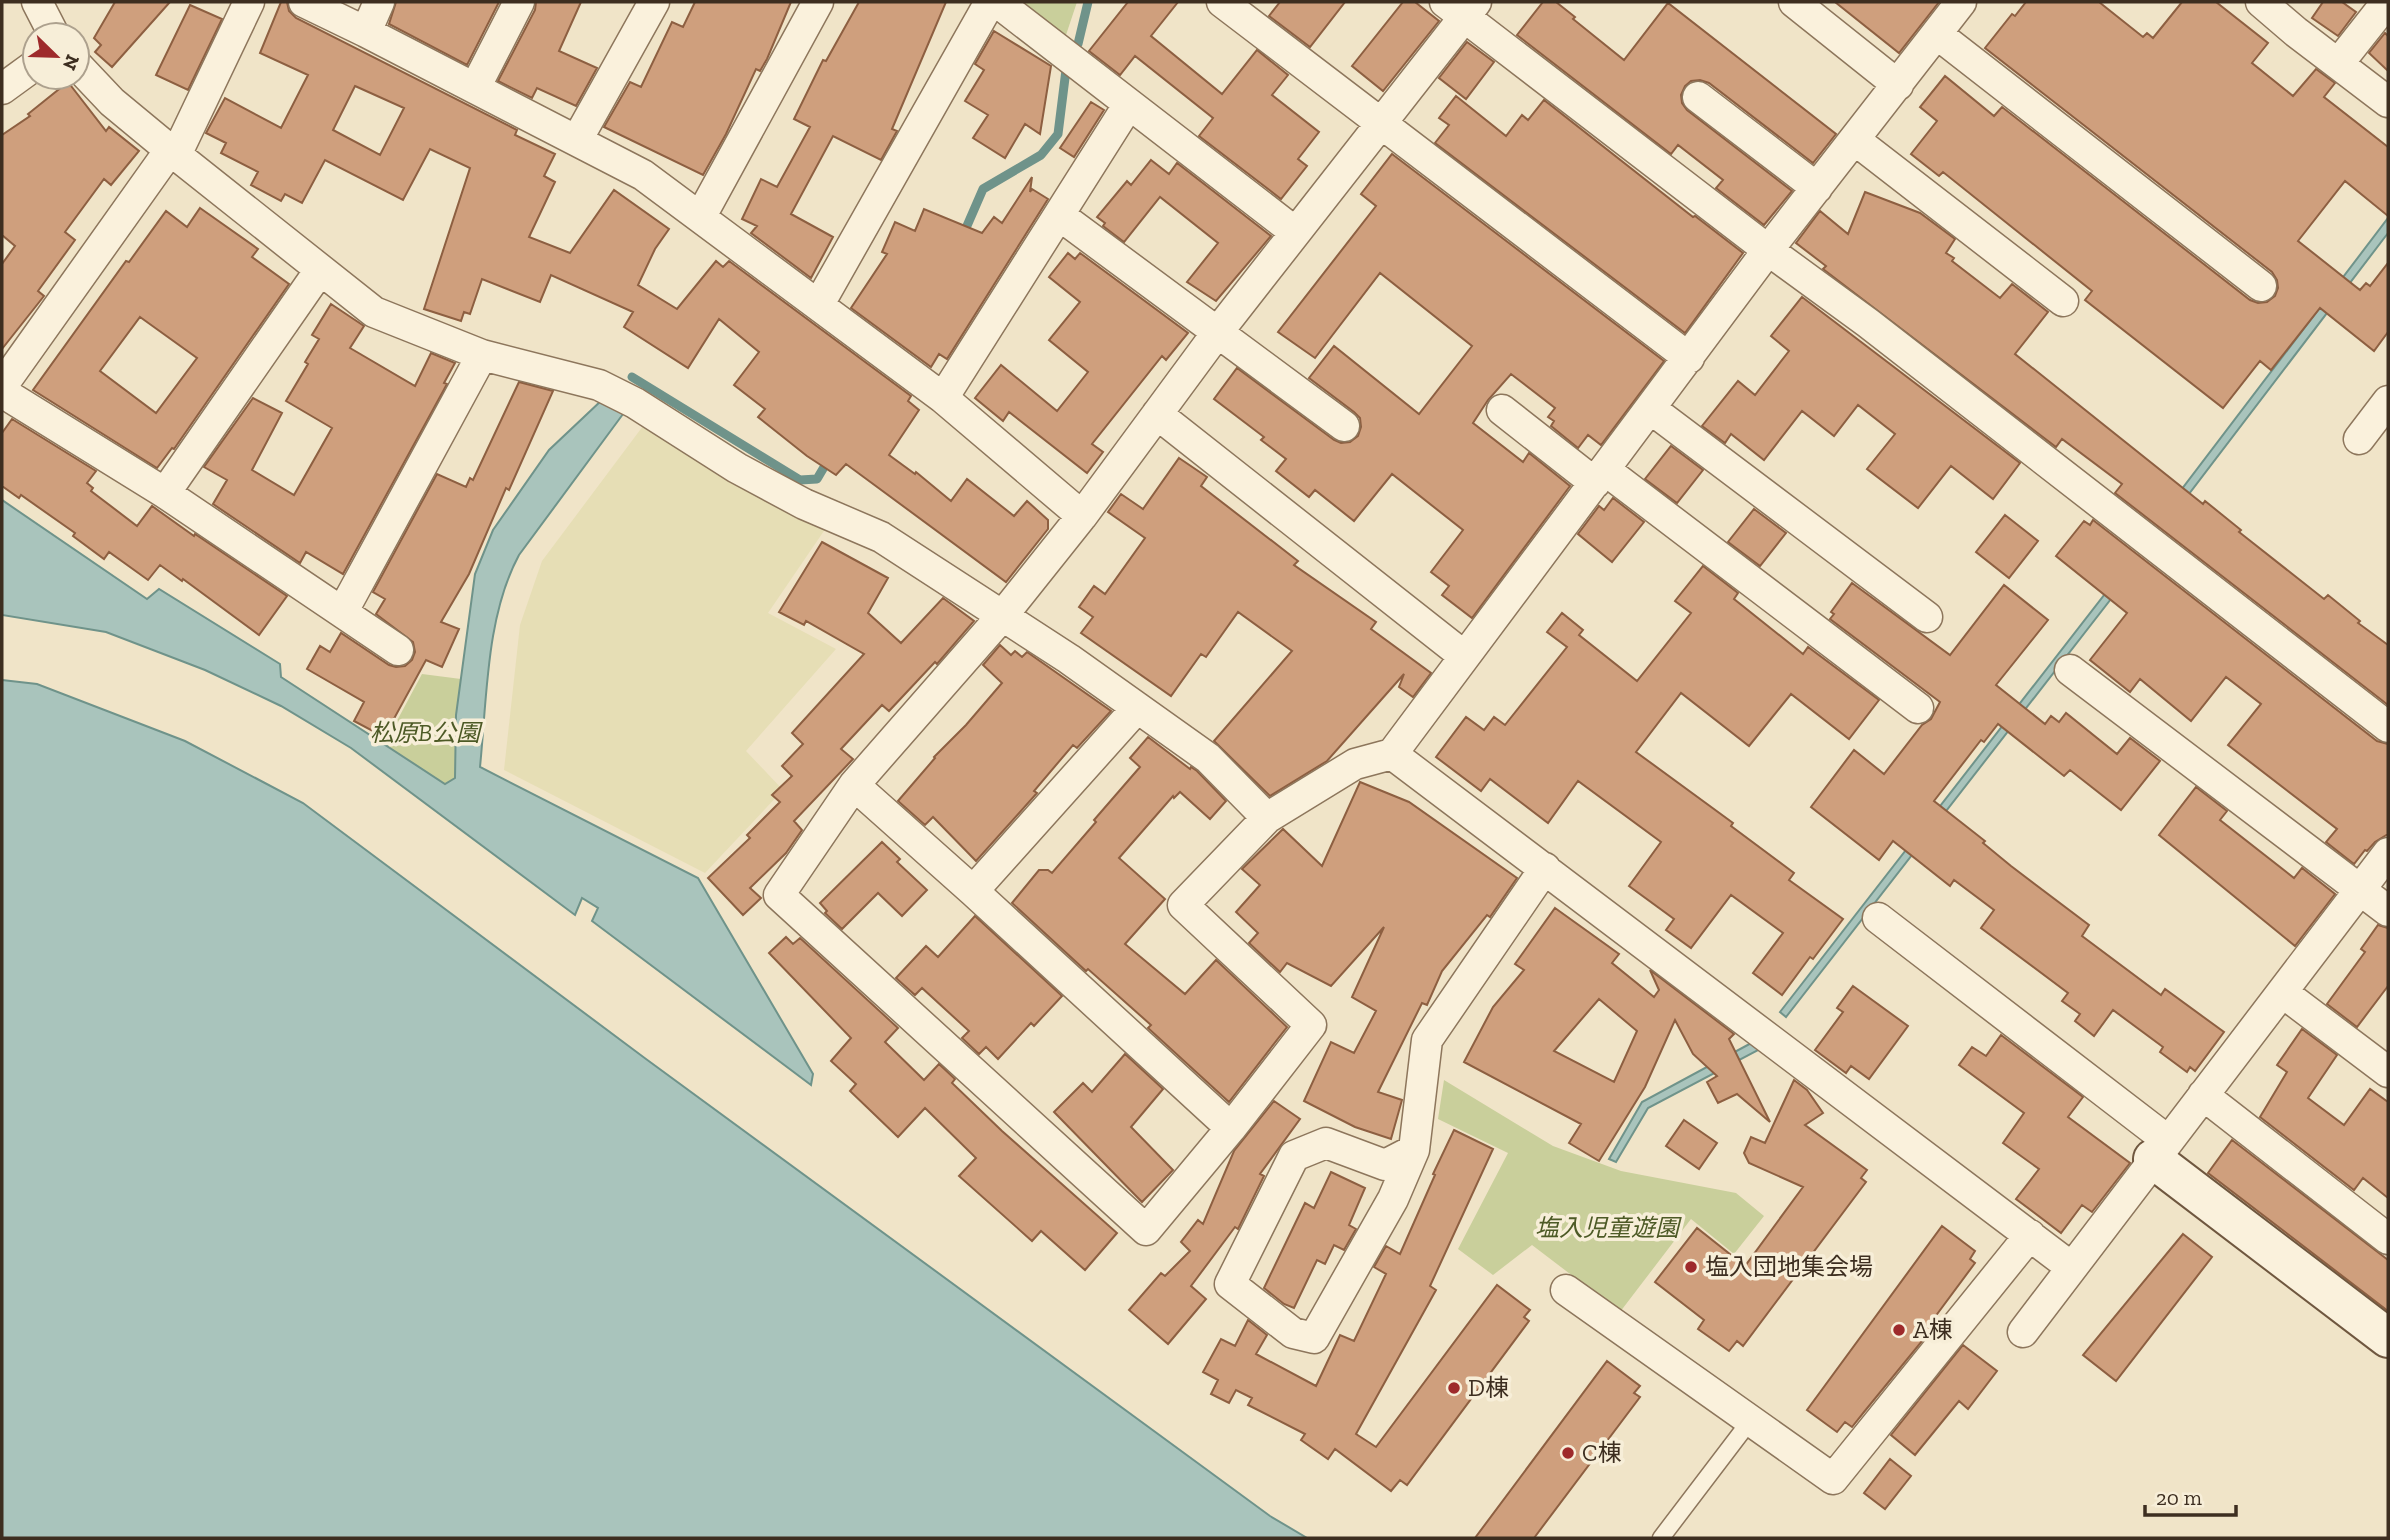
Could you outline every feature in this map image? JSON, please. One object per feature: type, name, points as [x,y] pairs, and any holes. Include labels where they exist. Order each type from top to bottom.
[{"type":"street","points":[[38,2],[47,21]]},
{"type":"street","points":[[2,386],[173,153],[249,2]]},
{"type":"street","points":[[304,2],[643,175],[943,398],[1082,516]]},
{"type":"street","points":[[366,32],[379,2]]},
{"type":"street","points":[[475,88],[519,2]]},
{"type":"street","points":[[577,140],[654,2]]},
{"type":"street","points":[[701,216],[818,2]]},
{"type":"street","points":[[819,304],[990,2]]},
{"type":"street","points":[[997,2],[1295,232]]},
{"type":"street","points":[[1222,2],[1689,358]]},
{"type":"street","points":[[1794,2],[1898,85]]},
{"type":"street","points":[[1961,2],[1768,250],[1392,754],[1355,764],[1267,818],[1183,905],[1311,1025],[1231,1128],[1146,1230],[779,895],[854,785],[1003,615],[1082,516],[1217,333],[1380,123],[1462,7],[1768,250],[1868,323],[2388,727]]},
{"type":"street","points":[[2261,2],[2388,102]]},
{"type":"street","points":[[2338,64],[2387,2]]},
{"type":"street","points":[[1937,34],[2261,286]]},
{"type":"street","points":[[2,89],[21,75]]},
{"type":"street","points":[[91,80],[112,102],[173,153],[374,312],[482,355],[599,385],[635,403],[748,474],[804,504],[881,537],[1003,615],[1208,758],[1267,818]]},
{"type":"street","points":[[1698,97],[1817,188]]},
{"type":"street","points":[[943,398],[1129,104]]},
{"type":"street","points":[[1855,140],[2063,301]]},
{"type":"street","points":[[1059,215],[1344,426]]},
{"type":"street","points":[[165,493],[320,270]]},
{"type":"street","points":[[343,611],[482,355]]},
{"type":"street","points":[[2,392],[165,493],[398,650]]},
{"type":"street","points":[[2359,439],[2388,401]]},
{"type":"street","points":[[1651,409],[1927,617]]},
{"type":"street","points":[[1502,410],[1600,476],[1918,708]]},
{"type":"street","points":[[1157,414],[1464,656]]},
{"type":"street","points":[[2070,670],[2388,911]]},
{"type":"street","points":[[973,891],[1137,708]]},
{"type":"street","points":[[1392,754],[2071,1267]]},
{"type":"street","points":[[854,785],[1231,1128]]},
{"type":"street","points":[[2023,1332],[2388,853]]},
{"type":"street","points":[[1414,1150],[1385,1165],[1326,1143],[1294,1156],[1230,1284],[1293,1333],[1314,1338],[1393,1199],[1414,1150],[1427,1040],[1545,867]]},
{"type":"street","points":[[1878,918],[2388,1338]]},
{"type":"street","points":[[2282,992],[2388,1072]]},
{"type":"street","points":[[2203,1095],[2388,1239]]},
{"type":"street","points":[[1566,1290],[1833,1479],[2030,1235]]},
{"type":"lane","points":[[1661,1538],[1750,1421]]},
{"type":"shaded area","points":[[646,422],[828,525],[768,613],[836,649],[746,751],[783,790],[705,873],[504,770],[520,625],[542,561]]},
{"type":"green space","points":[[1016,2],[1077,2],[1065,38]]},
{"type":"green space","name":"松原B公園","points":[[422,674],[461,679],[456,715],[455,779],[445,784],[384,745]]},
{"type":"green space","name":"塩入児童遊園","points":[[1444,1080],[1553,1146],[1621,1171],[1736,1193],[1764,1216],[1734,1254],[1691,1219],[1620,1312],[1532,1245],[1493,1275],[1458,1249],[1508,1153],[1438,1119]]},
{"type":"water","points":[[2388,218],[2388,233],[2163,528],[2156,523]]},
{"type":"water","points":[[603,399],[626,410],[519,555],[508,579],[494,631],[480,767],[698,878],[813,1074],[811,1085],[592,921],[598,908],[582,898],[575,915],[351,748],[281,706],[205,670],[106,632],[2,615],[2,500],[147,599],[159,589],[280,664],[281,677],[445,784],[455,778],[456,715],[475,574],[493,530],[549,450]]},
{"type":"water","points":[[2136,554],[2142,559],[1786,1017],[1780,1012]]},
{"type":"water","points":[[2,680],[37,684],[185,741],[303,803],[646,1059],[1270,1516],[1307,1538],[2,1538]]},
{"type":"water","points":[[1755,1041],[1764,1047],[1648,1108],[1616,1162],[1609,1159],[1642,1102]]},
{"type":"building","points":[[115,2],[170,2],[112,67],[95,52],[101,45],[94,38]]},
{"type":"building","points":[[281,2],[287,2],[289,11],[296,18],[517,130],[515,135],[555,154],[544,176],[555,182],[529,237],[570,253],[614,190],[669,229],[655,249],[638,285],[677,309],[716,261],[723,267],[729,261],[911,396],[908,401],[919,410],[889,455],[915,474],[916,472],[951,501],[967,479],[1014,516],[1027,501],[1048,520],[1048,529],[1006,582],[846,464],[836,475],[758,417],[765,409],[734,385],[759,352],[719,319],[688,368],[624,327],[633,312],[551,275],[540,302],[482,279],[470,314],[464,312],[461,321],[424,309],[470,168],[430,149],[403,200],[325,160],[302,203],[285,194],[281,201],[251,185],[258,172],[221,153],[226,143],[206,133],[225,98],[281,128],[308,75],[260,53]],"holes":[[[355,86],[404,108],[380,155],[333,130]]]},
{"type":"building","points":[[396,2],[499,2],[467,65],[389,24]]},
{"type":"building","points":[[536,2],[581,2],[559,51],[597,68],[576,106],[537,88],[532,98],[498,81],[535,10]]},
{"type":"building","points":[[695,2],[791,2],[767,59],[760,71],[756,69],[726,134],[703,175],[604,127],[630,82],[641,87],[672,22],[683,27]]},
{"type":"building","points":[[859,2],[946,2],[892,129],[897,131],[881,160],[833,136],[791,214],[833,237],[811,278],[751,233],[757,226],[742,219],[761,179],[777,187],[810,127],[794,119],[823,60],[826,61]]},
{"type":"building","points":[[1128,2],[1178,2],[1151,36],[1222,94],[1257,50],[1288,75],[1272,95],[1319,132],[1298,159],[1307,166],[1281,199],[1199,136],[1213,118],[1135,56],[1120,75],[1089,51]]},
{"type":"building","points":[[1280,2],[1345,2],[1310,47],[1269,16]]},
{"type":"building","points":[[1403,2],[1415,2],[1439,21],[1383,91],[1352,66]]},
{"type":"building","points":[[1543,2],[1556,2],[1624,60],[1668,3],[1836,134],[1813,163],[1709,83],[1691,81],[1685,86],[1681,95],[1687,110],[1792,191],[1764,225],[1716,188],[1723,180],[1678,145],[1671,154],[1517,35]]},
{"type":"building","points":[[1835,2],[1939,2],[1899,53]]},
{"type":"building","points":[[2026,2],[2099,2],[2143,37],[2147,33],[2153,38],[2182,2],[2216,2],[2268,43],[2252,63],[2293,96],[2316,69],[2335,83],[2324,97],[2388,147],[2388,216],[2345,181],[2298,241],[2360,290],[2366,283],[2370,286],[2388,263],[2388,332],[2374,351],[2320,308],[2271,370],[2260,361],[2223,408],[2085,300],[2092,291],[1943,172],[1939,176],[1911,154],[1937,121],[1920,107],[1945,76],[1994,116],[2002,107],[2250,300],[2267,302],[2275,296],[2277,280],[2272,272],[1985,48],[2012,14],[2015,16]]},
{"type":"building","points":[[2323,2],[2342,2],[2356,12],[2338,36],[2312,18]]},
{"type":"building","points":[[190,5],[222,19],[188,90],[156,75]]},
{"type":"building","points":[[994,31],[1051,66],[1040,134],[1025,124],[1005,158],[973,138],[988,115],[965,101],[984,70],[975,64]]},
{"type":"building","points":[[2385,33],[2388,36],[2388,71],[2369,53]]},
{"type":"building","points":[[1467,42],[1494,62],[1466,99],[1439,78]]},
{"type":"building","points":[[57,91],[75,91],[106,131],[109,127],[139,151],[111,185],[104,179],[65,232],[75,240],[38,291],[44,296],[2,349],[2,264],[15,246],[2,235],[2,135],[30,116],[28,114]]},
{"type":"building","points":[[1456,96],[1506,136],[1522,115],[1528,120],[1544,100],[1743,253],[1685,333],[1435,143],[1449,125],[1439,118]]},
{"type":"building","points":[[1091,102],[1104,110],[1074,157],[1060,148]]},
{"type":"building","points":[[1392,154],[1664,361],[1601,445],[1588,435],[1578,448],[1551,426],[1554,421],[1548,417],[1555,408],[1511,374],[1488,400],[1473,423],[1523,462],[1529,453],[1570,486],[1472,618],[1442,595],[1449,586],[1431,572],[1463,530],[1392,474],[1354,521],[1315,490],[1309,497],[1276,471],[1286,459],[1261,440],[1264,437],[1214,399],[1237,368],[1334,440],[1341,443],[1350,442],[1358,436],[1360,418],[1309,378],[1334,346],[1419,414],[1472,346],[1380,273],[1315,358],[1278,332],[1376,206],[1361,194]]},
{"type":"building","points":[[1151,160],[1169,174],[1177,163],[1271,236],[1216,301],[1187,282],[1218,243],[1160,197],[1124,242],[1103,226],[1105,223],[1097,217],[1127,181],[1131,185]]},
{"type":"building","points":[[1032,177],[1030,192],[1032,189],[1048,199],[947,359],[939,354],[931,367],[851,308],[887,254],[882,252],[895,222],[915,231],[924,209],[982,233],[994,217],[1002,223]]},
{"type":"building","points":[[1865,192],[1920,213],[1955,239],[1946,253],[1954,258],[1952,261],[2000,298],[2012,284],[2048,312],[2015,354],[2203,504],[2205,501],[2241,530],[2239,532],[2324,599],[2328,595],[2360,621],[2358,623],[2388,645],[2388,705],[2115,493],[2122,484],[2062,439],[2056,447],[1823,269],[1826,266],[1796,243],[1820,211],[1848,234]]},
{"type":"building","points":[[200,208],[258,249],[252,257],[289,284],[174,449],[172,448],[157,468],[33,390],[126,261],[129,262],[166,211],[187,227]],"holes":[[[140,317],[197,358],[156,413],[100,371]]]},
{"type":"building","points":[[1068,253],[1075,259],[1080,253],[1188,333],[1166,360],[1162,356],[1092,444],[1103,452],[1087,473],[1009,412],[1003,421],[975,398],[1001,365],[1057,411],[1088,372],[1049,340],[1080,302],[1049,277]]},
{"type":"building","points":[[1802,297],[2020,463],[1993,499],[1951,466],[1918,508],[1867,469],[1895,434],[1858,405],[1834,436],[1802,411],[1764,460],[1731,434],[1725,443],[1702,426],[1738,381],[1755,395],[1789,351],[1771,336]]},
{"type":"building","points":[[331,304],[364,326],[350,348],[415,386],[431,353],[455,363],[444,383],[447,384],[343,574],[306,552],[300,563],[213,504],[227,480],[204,467],[253,398],[282,413],[252,470],[294,495],[332,428],[286,401],[308,364],[305,362],[319,339],[312,335]]},
{"type":"building","points":[[519,382],[553,391],[509,490],[506,488],[469,574],[441,622],[459,629],[442,667],[426,660],[384,737],[354,721],[364,702],[307,669],[320,646],[330,652],[341,633],[389,665],[405,666],[412,660],[415,652],[413,642],[376,614],[385,599],[373,592],[437,474],[466,487],[470,478],[473,480]]},
{"type":"building","points":[[12,419],[96,471],[87,483],[93,488],[91,491],[137,526],[152,506],[287,596],[259,635],[160,565],[148,580],[109,552],[104,559],[73,536],[75,533],[21,495],[19,498],[2,486],[2,433]]},
{"type":"building","points":[[1671,446],[1703,470],[1677,503],[1645,479]]},
{"type":"building","points":[[1179,458],[1207,477],[1201,486],[1298,561],[1294,565],[1376,622],[1371,629],[1431,673],[1413,697],[1399,687],[1404,674],[1327,761],[1270,796],[1214,741],[1292,651],[1238,612],[1206,657],[1201,654],[1171,696],[1081,633],[1093,617],[1079,607],[1094,586],[1105,594],[1145,538],[1108,512],[1121,494],[1143,509]]},
{"type":"building","points":[[1613,498],[1644,522],[1612,562],[1578,534],[1599,506],[1604,510]]},
{"type":"building","points":[[1754,509],[1786,533],[1760,566],[1728,542]]},
{"type":"building","points":[[2005,515],[2038,541],[2009,578],[1976,552]]},
{"type":"building","points":[[2093,520],[2377,741],[2388,744],[2388,834],[2365,850],[2354,864],[2326,842],[2337,829],[2228,745],[2261,704],[2226,677],[2191,721],[2140,679],[2130,692],[2090,660],[2127,613],[2056,556],[2084,521],[2090,525]]},
{"type":"building","points":[[822,542],[888,578],[868,613],[901,643],[943,598],[974,621],[937,664],[935,662],[889,711],[882,705],[841,749],[853,759],[794,821],[802,830],[786,853],[750,888],[761,898],[743,915],[708,878],[750,838],[747,835],[780,802],[772,795],[792,776],[782,766],[803,744],[792,733],[864,654],[806,621],[804,625],[779,612]]},
{"type":"building","points":[[1703,566],[1738,593],[1734,599],[1803,654],[1808,647],[1879,700],[1849,739],[1791,694],[1749,746],[1681,693],[1636,752],[1733,823],[1731,826],[1794,873],[1789,880],[1843,919],[1782,995],[1753,973],[1783,933],[1731,895],[1691,948],[1666,930],[1674,919],[1629,886],[1661,842],[1578,781],[1548,823],[1490,779],[1481,791],[1436,757],[1466,717],[1484,730],[1494,717],[1505,725],[1567,647],[1547,632],[1562,613],[1583,630],[1579,635],[1637,681],[1691,613],[1675,601]]},
{"type":"building","points":[[1852,583],[1950,655],[2004,585],[2048,620],[1996,685],[2045,724],[2051,716],[2059,722],[2066,713],[2117,754],[2130,738],[2160,761],[2121,810],[2070,770],[2064,776],[1998,724],[1984,742],[1981,740],[1934,801],[1985,841],[1983,843],[2011,866],[2089,925],[2082,936],[2161,995],[2165,989],[2224,1032],[2195,1071],[2190,1067],[2187,1072],[2160,1052],[2163,1047],[2113,1010],[2094,1036],[2075,1021],[2080,1014],[2062,1001],[2068,993],[1981,928],[1994,910],[1954,880],[1950,886],[1893,841],[1879,860],[1811,807],[1854,750],[1884,774],[1922,725],[1931,719],[1940,702],[1830,619],[1834,614],[1831,612]]},
{"type":"building","points":[[1000,645],[1011,655],[1015,651],[1022,657],[1027,652],[1111,711],[1077,748],[1073,745],[1034,791],[1037,793],[976,861],[933,817],[925,825],[898,801],[1002,683],[983,665]]},
{"type":"building","points":[[1148,737],[1190,769],[1191,767],[1197,771],[1226,801],[1210,819],[1180,792],[1174,798],[1173,796],[1119,858],[1165,899],[1125,944],[1185,994],[1216,960],[1287,1027],[1229,1102],[1148,1028],[1151,1025],[1088,969],[1086,971],[1012,903],[1039,870],[1052,873],[1096,822],[1094,820],[1140,767],[1130,758]]},
{"type":"building","points":[[1360,782],[1409,802],[1517,878],[1490,917],[1487,915],[1442,971],[1427,1005],[1422,1003],[1378,1092],[1402,1100],[1391,1139],[1355,1127],[1304,1101],[1331,1042],[1354,1053],[1376,1011],[1352,997],[1384,927],[1331,986],[1287,963],[1280,972],[1249,943],[1258,933],[1236,912],[1260,885],[1242,869],[1283,829],[1322,866]]},
{"type":"building","points":[[2196,787],[2227,811],[2220,820],[2294,878],[2302,868],[2335,894],[2295,946],[2159,835]]},
{"type":"building","points":[[882,842],[900,859],[897,862],[927,890],[902,916],[878,893],[842,929],[825,913],[827,911],[820,903]]},
{"type":"building","points":[[1555,908],[1619,954],[1612,963],[1654,997],[1659,990],[1650,970],[1734,1034],[1729,1039],[1770,1122],[1737,1094],[1718,1103],[1707,1082],[1717,1076],[1693,1054],[1675,1020],[1645,1087],[1599,1161],[1569,1143],[1581,1124],[1464,1062],[1493,1007],[1524,970],[1515,964]],"holes":[[[1599,999],[1637,1031],[1614,1082],[1554,1051]]]},
{"type":"building","points":[[975,916],[1062,996],[1034,1026],[1031,1023],[998,1059],[986,1047],[979,1054],[962,1038],[969,1031],[922,988],[915,995],[896,978],[926,946],[938,957]]},
{"type":"building","points":[[2378,925],[2388,928],[2388,986],[2357,1027],[2327,1004],[2365,952],[2361,949]]},
{"type":"building","points":[[786,937],[793,944],[800,938],[898,1028],[885,1042],[924,1080],[939,1064],[955,1079],[952,1083],[1002,1131],[1117,1233],[1085,1270],[1041,1231],[1032,1241],[959,1176],[976,1158],[925,1108],[898,1137],[850,1091],[856,1084],[831,1061],[851,1038],[769,953]]},
{"type":"building","points":[[1853,986],[1908,1026],[1869,1079],[1851,1066],[1846,1073],[1815,1050],[1843,1012],[1837,1008]]},
{"type":"building","points":[[2302,1029],[2337,1055],[2308,1098],[2344,1125],[2370,1089],[2388,1102],[2388,1198],[2363,1178],[2354,1190],[2260,1117],[2287,1072],[2277,1065]]},
{"type":"building","points":[[2001,1035],[2083,1097],[2068,1117],[2130,1163],[2092,1212],[2082,1205],[2061,1233],[2016,1199],[2039,1169],[2003,1143],[2024,1113],[1959,1065],[1972,1047],[1986,1056]]},
{"type":"building","points":[[1125,1054],[1163,1089],[1131,1127],[1173,1170],[1142,1202],[1054,1112],[1083,1083],[1092,1092]]},
{"type":"building","points":[[1794,1080],[1807,1090],[1823,1113],[1805,1125],[1867,1170],[1861,1178],[1866,1182],[1743,1346],[1737,1341],[1729,1351],[1698,1329],[1704,1320],[1655,1282],[1697,1228],[1745,1266],[1803,1187],[1749,1163],[1744,1153],[1751,1137],[1765,1143]]},
{"type":"building","points":[[1274,1101],[1300,1119],[1260,1174],[1264,1176],[1238,1229],[1235,1227],[1191,1286],[1206,1299],[1168,1344],[1129,1310],[1161,1273],[1165,1276],[1190,1251],[1181,1242],[1198,1220],[1203,1224],[1234,1151]]},
{"type":"building","points":[[1684,1120],[1717,1143],[1699,1169],[1666,1146]]},
{"type":"building","points":[[1454,1130],[1493,1149],[1430,1286],[1436,1290],[1356,1434],[1376,1447],[1497,1285],[1530,1310],[1524,1317],[1529,1321],[1407,1485],[1400,1480],[1391,1491],[1335,1449],[1328,1459],[1301,1440],[1305,1434],[1248,1405],[1252,1398],[1236,1390],[1229,1403],[1211,1394],[1218,1380],[1203,1372],[1221,1339],[1235,1346],[1248,1320],[1267,1335],[1256,1354],[1316,1386],[1340,1335],[1354,1341],[1386,1274],[1374,1267],[1386,1246],[1400,1254]]},
{"type":"building","points":[[2232,1140],[2388,1260],[2388,1311],[2208,1173]]},
{"type":"building","points":[[1331,1172],[1365,1188],[1349,1225],[1356,1229],[1344,1250],[1334,1245],[1325,1264],[1317,1260],[1294,1308],[1284,1304],[1264,1288],[1305,1203],[1314,1208]]},
{"type":"building","name":"A棟","points":[[1942,1226],[1975,1251],[1970,1259],[1975,1263],[1932,1321],[1936,1324],[1852,1427],[1845,1422],[1837,1432],[1807,1410]]},
{"type":"building","points":[[2183,1234],[2212,1257],[2116,1381],[2083,1355]]},
{"type":"building","points":[[1963,1345],[1997,1371],[1968,1409],[1959,1401],[1915,1455],[1891,1435]]},
{"type":"building","name":"C棟","points":[[1607,1361],[1640,1386],[1634,1393],[1640,1397],[1534,1538],[1475,1538]]},
{"type":"building","points":[[1890,1459],[1911,1476],[1885,1509],[1864,1493]]},
{"type":"waterway","points":[[1078,44],[1088,2]]},
{"type":"waterway","points":[[963,235],[983,189],[1041,155],[1058,134],[1066,70]]},
{"type":"waterway","points":[[632,377],[800,480],[817,479],[830,457]]},
{"type":"place","name":"塩入団地集会場","points":[[1691,1267]]},
{"type":"place","name":"A棟","points":[[1899,1330]]},
{"type":"place","name":"D棟","points":[[1454,1388]]},
{"type":"place","name":"C棟","points":[[1568,1453]]}]
